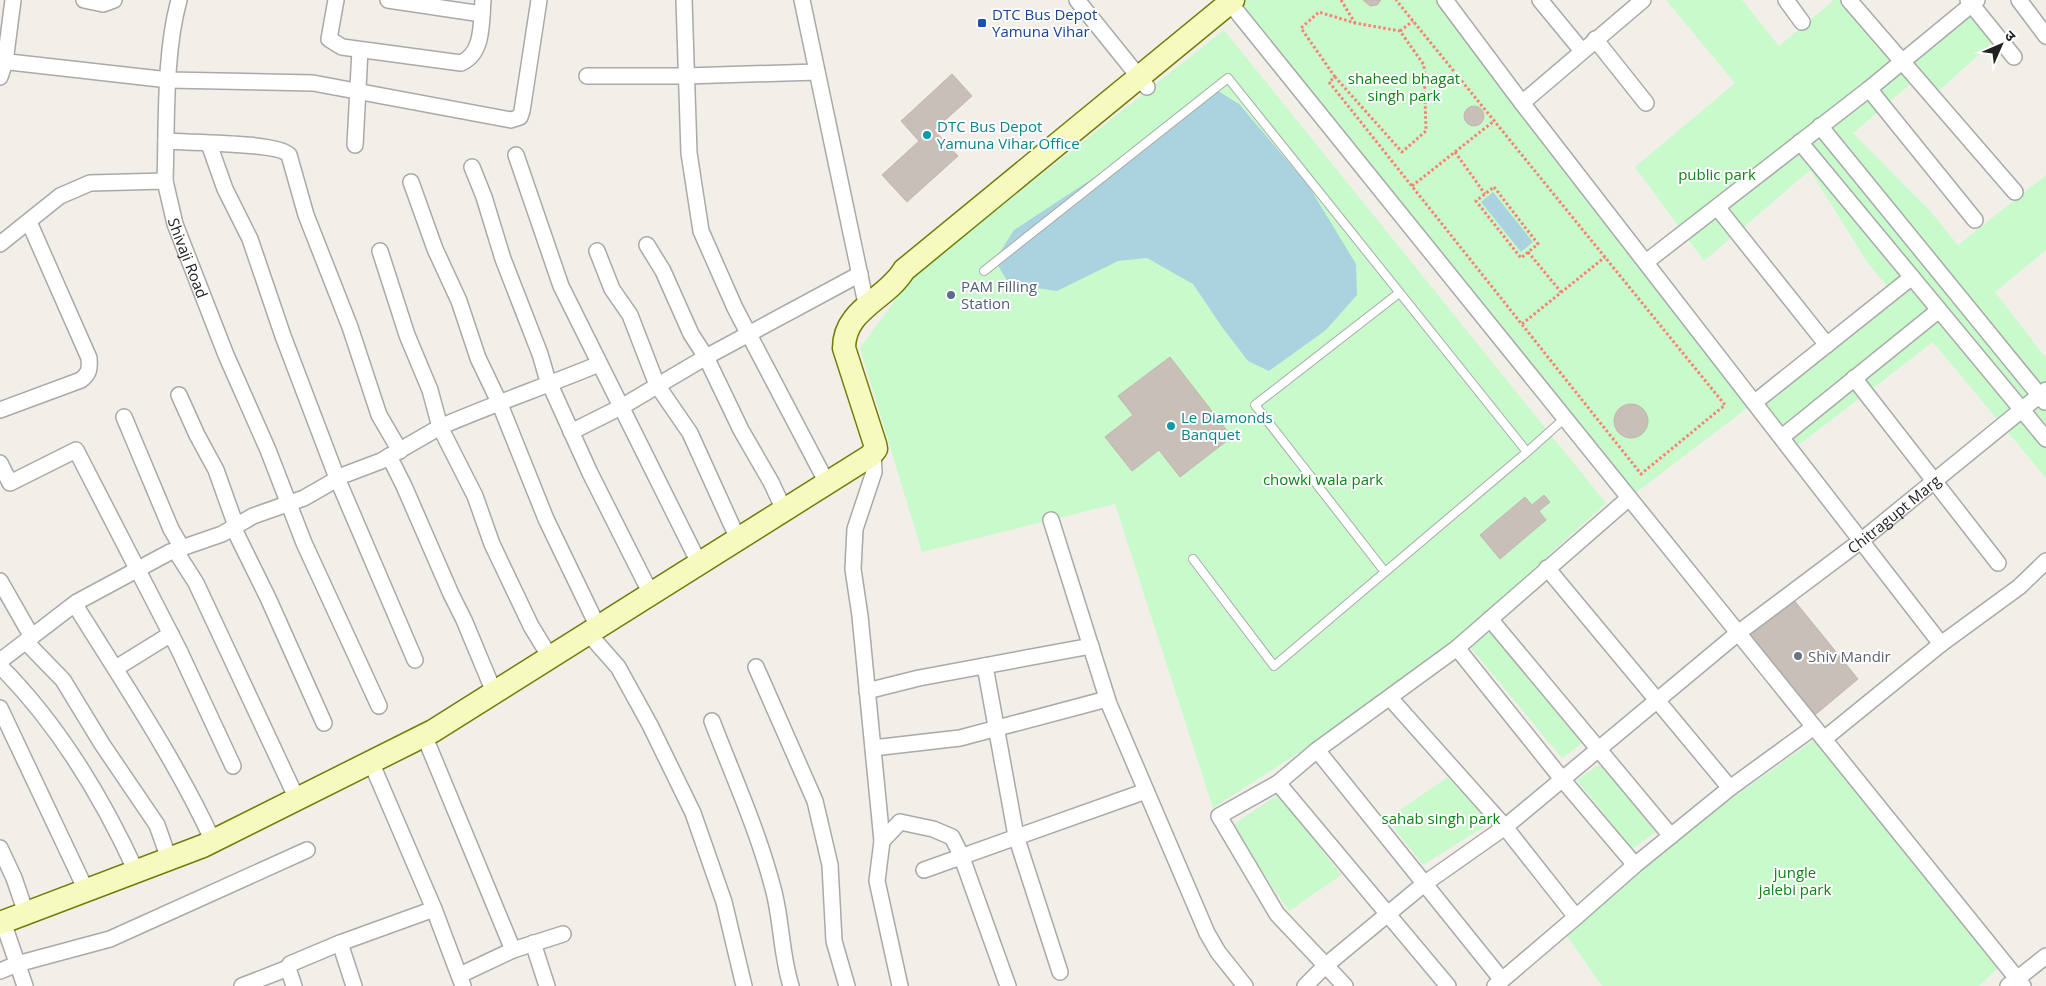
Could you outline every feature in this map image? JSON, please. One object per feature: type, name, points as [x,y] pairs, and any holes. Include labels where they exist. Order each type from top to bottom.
[{"type":"street","points":[[0,77],[13,0]]},
{"type":"street","points":[[84,0],[103,4],[114,0]]},
{"type":"street","name":"Shivaji Road","points":[[180,0],[173,27],[169,80],[166,141],[168,201],[187,255],[242,394],[268,450],[288,504],[340,626],[379,706]]},
{"type":"street","points":[[336,0],[330,39],[342,47],[461,63],[476,52],[482,7],[388,0]]},
{"type":"street","points":[[3,62],[169,80],[313,83],[516,120],[522,111],[538,0]]},
{"type":"street","points":[[684,0],[689,153],[698,220],[748,334],[827,483]]},
{"type":"street","points":[[802,0],[866,304]]},
{"type":"street","points":[[1077,0],[1143,82]]},
{"type":"street","points":[[1445,0],[1522,103],[1941,644]]},
{"type":"street","points":[[1540,0],[1582,50]]},
{"type":"street","points":[[1522,103],[1643,0]]},
{"type":"street","points":[[1786,0],[1802,22]]},
{"type":"street","points":[[1849,0],[2015,192]]},
{"type":"street","points":[[2019,0],[2046,36]]},
{"type":"street","points":[[1646,262],[1868,89],[1972,1],[2014,58]]},
{"type":"street","points":[[900,986],[877,881],[882,841],[853,569],[855,529],[874,472],[873,453],[875,444],[844,348],[847,332],[866,304],[898,280],[909,278],[1237,3],[2016,983],[2046,956]]},
{"type":"street","points":[[1595,39],[1646,103]]},
{"type":"street","points":[[355,145],[360,50]]},
{"type":"street","points":[[588,76],[685,76],[817,72]]},
{"type":"street","points":[[1868,89],[1974,220]]},
{"type":"street","points":[[1820,126],[2044,396]]},
{"type":"street","points":[[166,141],[264,146],[283,150],[289,155],[306,216],[350,327],[404,486],[494,692]]},
{"type":"street","points":[[1800,142],[2046,439]]},
{"type":"street","points":[[209,144],[225,189],[250,239],[282,336],[338,478],[415,660]]},
{"type":"street","points":[[516,155],[561,286],[599,364],[623,406],[699,563]]},
{"type":"street","points":[[472,167],[484,197],[503,259],[550,385],[571,432],[651,594]]},
{"type":"street","points":[[0,244],[60,196],[90,183],[166,181]]},
{"type":"street","points":[[411,182],[435,250],[459,301],[478,358],[499,402],[593,630],[618,667],[650,725],[693,813],[724,902],[744,986]]},
{"type":"street","points":[[1717,207],[1827,345]]},
{"type":"street","points":[[0,410],[81,380],[88,375],[90,368],[89,358],[29,222]]},
{"type":"street","points":[[647,245],[663,271],[691,334],[706,358],[741,430],[771,482],[784,510]]},
{"type":"street","points":[[597,251],[612,289],[630,315],[657,385],[690,433],[738,539]]},
{"type":"street","points":[[380,252],[407,335],[430,390],[440,427],[475,496],[492,544],[531,626],[550,657]]},
{"type":"street","points":[[571,432],[623,406],[748,334],[860,274]]},
{"type":"street","points":[[1755,402],[1912,277]]},
{"type":"street","points":[[1782,437],[1938,310]]},
{"type":"street","points":[[0,661],[72,605],[178,549],[222,534],[253,516],[304,498],[338,478],[394,453],[440,427],[499,402],[550,385],[599,364]]},
{"type":"street","points":[[1854,378],[1998,562]]},
{"type":"street","points":[[178,395],[196,435],[216,470],[234,526],[324,723]]},
{"type":"street","name":"Chitragupt Marg","points":[[1305,986],[1325,966],[1387,914],[1424,884],[1504,827],[1738,632],[1862,540],[2021,411],[2044,396]]},
{"type":"street","points":[[124,417],[178,549],[196,583],[297,799]]},
{"type":"street","points":[[0,463],[10,483],[76,450],[171,634],[233,766]]},
{"type":"street","points":[[25,986],[2,922],[213,841],[424,735],[873,453]]},
{"type":"street","points":[[1345,986],[1277,914],[1219,816],[1278,783],[1317,750],[1457,648],[1630,498]]},
{"type":"street","points":[[1051,520],[1107,699],[1206,933],[1218,952],[1245,986]]},
{"type":"street","points":[[1317,750],[1424,884],[1498,983],[1576,918],[1634,864],[1730,788],[1819,733],[2019,587],[2046,561]]},
{"type":"street","points":[[1547,568],[1730,788]]},
{"type":"street","points":[[0,581],[29,640],[63,680],[102,744],[157,825],[169,859]]},
{"type":"street","points":[[72,605],[77,608],[116,668],[184,780],[213,841]]},
{"type":"street","points":[[1490,618],[1600,748],[1671,836]]},
{"type":"street","points":[[116,668],[171,634]]},
{"type":"street","points":[[867,691],[1091,646]]},
{"type":"street","points":[[1457,648],[1562,780],[1634,864]]},
{"type":"street","points":[[0,666],[42,710],[103,806],[136,871]]},
{"type":"street","points":[[985,666],[1016,836],[1060,972]]},
{"type":"street","points":[[756,667],[815,801],[830,865],[834,941],[847,986]]},
{"type":"street","points":[[1390,698],[1504,827],[1576,918]]},
{"type":"street","points":[[873,748],[960,738],[1107,699]]},
{"type":"street","points":[[0,708],[86,890]]},
{"type":"street","points":[[712,720],[762,851],[775,895],[783,961],[791,986]]},
{"type":"street","points":[[424,735],[513,950]]},
{"type":"street","points":[[371,762],[434,909],[461,981],[513,950],[563,934]]},
{"type":"street","points":[[1278,783],[1448,986]]},
{"type":"street","points":[[924,870],[961,855],[1146,791]]},
{"type":"street","points":[[882,841],[900,822],[933,829],[952,837],[961,855],[1008,986]]},
{"type":"street","points":[[0,848],[14,878],[26,913]]},
{"type":"street","points":[[0,971],[17,964],[110,939],[307,850]]},
{"type":"street","points":[[242,986],[288,968],[290,964],[300,958],[434,909]]},
{"type":"street","points":[[533,943],[547,986]]},
{"type":"street","points":[[340,944],[354,986]]},
{"type":"street","points":[[288,968],[294,986]]},
{"type":"lane","points":[[984,271],[1228,78],[1527,452]]},
{"type":"lane","points":[[1385,572],[1255,405],[1399,293]]},
{"type":"lane","points":[[1193,559],[1274,666],[1565,418]]},
{"type":"path","points":[[1341,0],[1355,23]]},
{"type":"path","points":[[1335,77],[1329,82],[1641,474],[1725,405],[1396,0]]},
{"type":"path","points":[[1319,12],[1355,23],[1400,31],[1424,65],[1426,131],[1402,152],[1335,77],[1301,28],[1319,12]]},
{"type":"path","points":[[1400,31],[1413,21]]},
{"type":"path","points":[[1412,186],[1494,121]]},
{"type":"path","points":[[1455,152],[1485,194]]},
{"type":"path","points":[[1494,187],[1538,244],[1520,258],[1476,201],[1485,194],[1494,187]]},
{"type":"path","points":[[1528,252],[1561,292]]},
{"type":"path","points":[[1522,324],[1605,257]]},
{"type":"green space","name":"shaheed bhagat singh park","points":[[1236,0],[1441,0],[1755,402],[1629,498]]},
{"type":"green space","name":"public park","points":[[1666,0],[1742,0],[1779,46],[1834,0],[1849,0],[1903,64],[1976,10],[1998,38],[1928,100],[1914,81],[1853,133],[1930,211],[1958,245],[2046,175],[2046,250],[1995,292],[2046,358],[2046,478],[1933,342],[1792,450],[1755,402],[1896,297],[1867,262],[1810,170],[1704,261],[1635,167],[1735,83]]},
{"type":"green space","name":"chowki wala park","points":[[1224,30],[1606,503],[1416,677],[1213,808],[1115,504],[922,552],[860,348],[912,277]]},
{"type":"green space","points":[[1496,628],[1586,740],[1562,758],[1470,647]]},
{"type":"green space","name":"jungle jalebi park","points":[[1814,740],[1999,967],[1979,986],[1602,986],[1562,929],[1581,924],[1659,850]]},
{"type":"green space","points":[[1606,760],[1659,830],[1632,849],[1577,780]]},
{"type":"green space","name":"sahab singh park","points":[[1448,777],[1490,823],[1423,865],[1387,819]]},
{"type":"green space","points":[[1279,794],[1341,875],[1289,911],[1231,826]]},
{"type":"water","points":[[1218,91],[1239,104],[1308,185],[1356,264],[1357,295],[1326,330],[1269,371],[1248,361],[1193,284],[1147,258],[1118,261],[1057,291],[1009,284],[995,260],[1014,230],[1098,175],[1181,111]]},
{"type":"water","points":[[1493,192],[1533,242],[1521,252],[1481,202]]},
{"type":"building","points":[[1363,0],[1381,0],[1377,5],[1370,6]]},
{"type":"building","name":"DTC Bus Depot Yamuna Vihar Office","points":[[952,74],[972,96],[934,130],[958,156],[907,202],[882,175],[919,141],[901,121]]},
{"type":"building","points":[[1474,106],[1481,109],[1484,116],[1481,123],[1474,126],[1467,123],[1464,116],[1467,109]]},
{"type":"building","name":"Le Diamonds Banquet","points":[[1170,357],[1232,437],[1180,477],[1159,450],[1132,471],[1105,437],[1133,415],[1118,396]]},
{"type":"building","points":[[1631,404],[1638,405],[1643,409],[1647,414],[1647,428],[1643,433],[1638,437],[1631,438],[1624,437],[1619,433],[1615,428],[1614,421],[1615,414],[1619,409],[1624,405]]},
{"type":"building","points":[[1544,495],[1550,502],[1539,511],[1546,520],[1500,559],[1480,535],[1525,497],[1532,505]]},
{"type":"building","name":"Shiv Mandir","points":[[1789,594],[1858,679],[1809,720],[1738,633]]},
{"type":"place","name":"DTC Bus Depot Yamuna Vihar","points":[[982,23]]},
{"type":"place","name":"DTC Bus Depot Yamuna Vihar Office","points":[[927,135]]},
{"type":"place","name":"PAM Filling Station","points":[[951,295]]},
{"type":"place","name":"Le Diamonds Banquet","points":[[1171,426]]},
{"type":"place","name":"Shiv Mandir","points":[[1798,656]]}]
